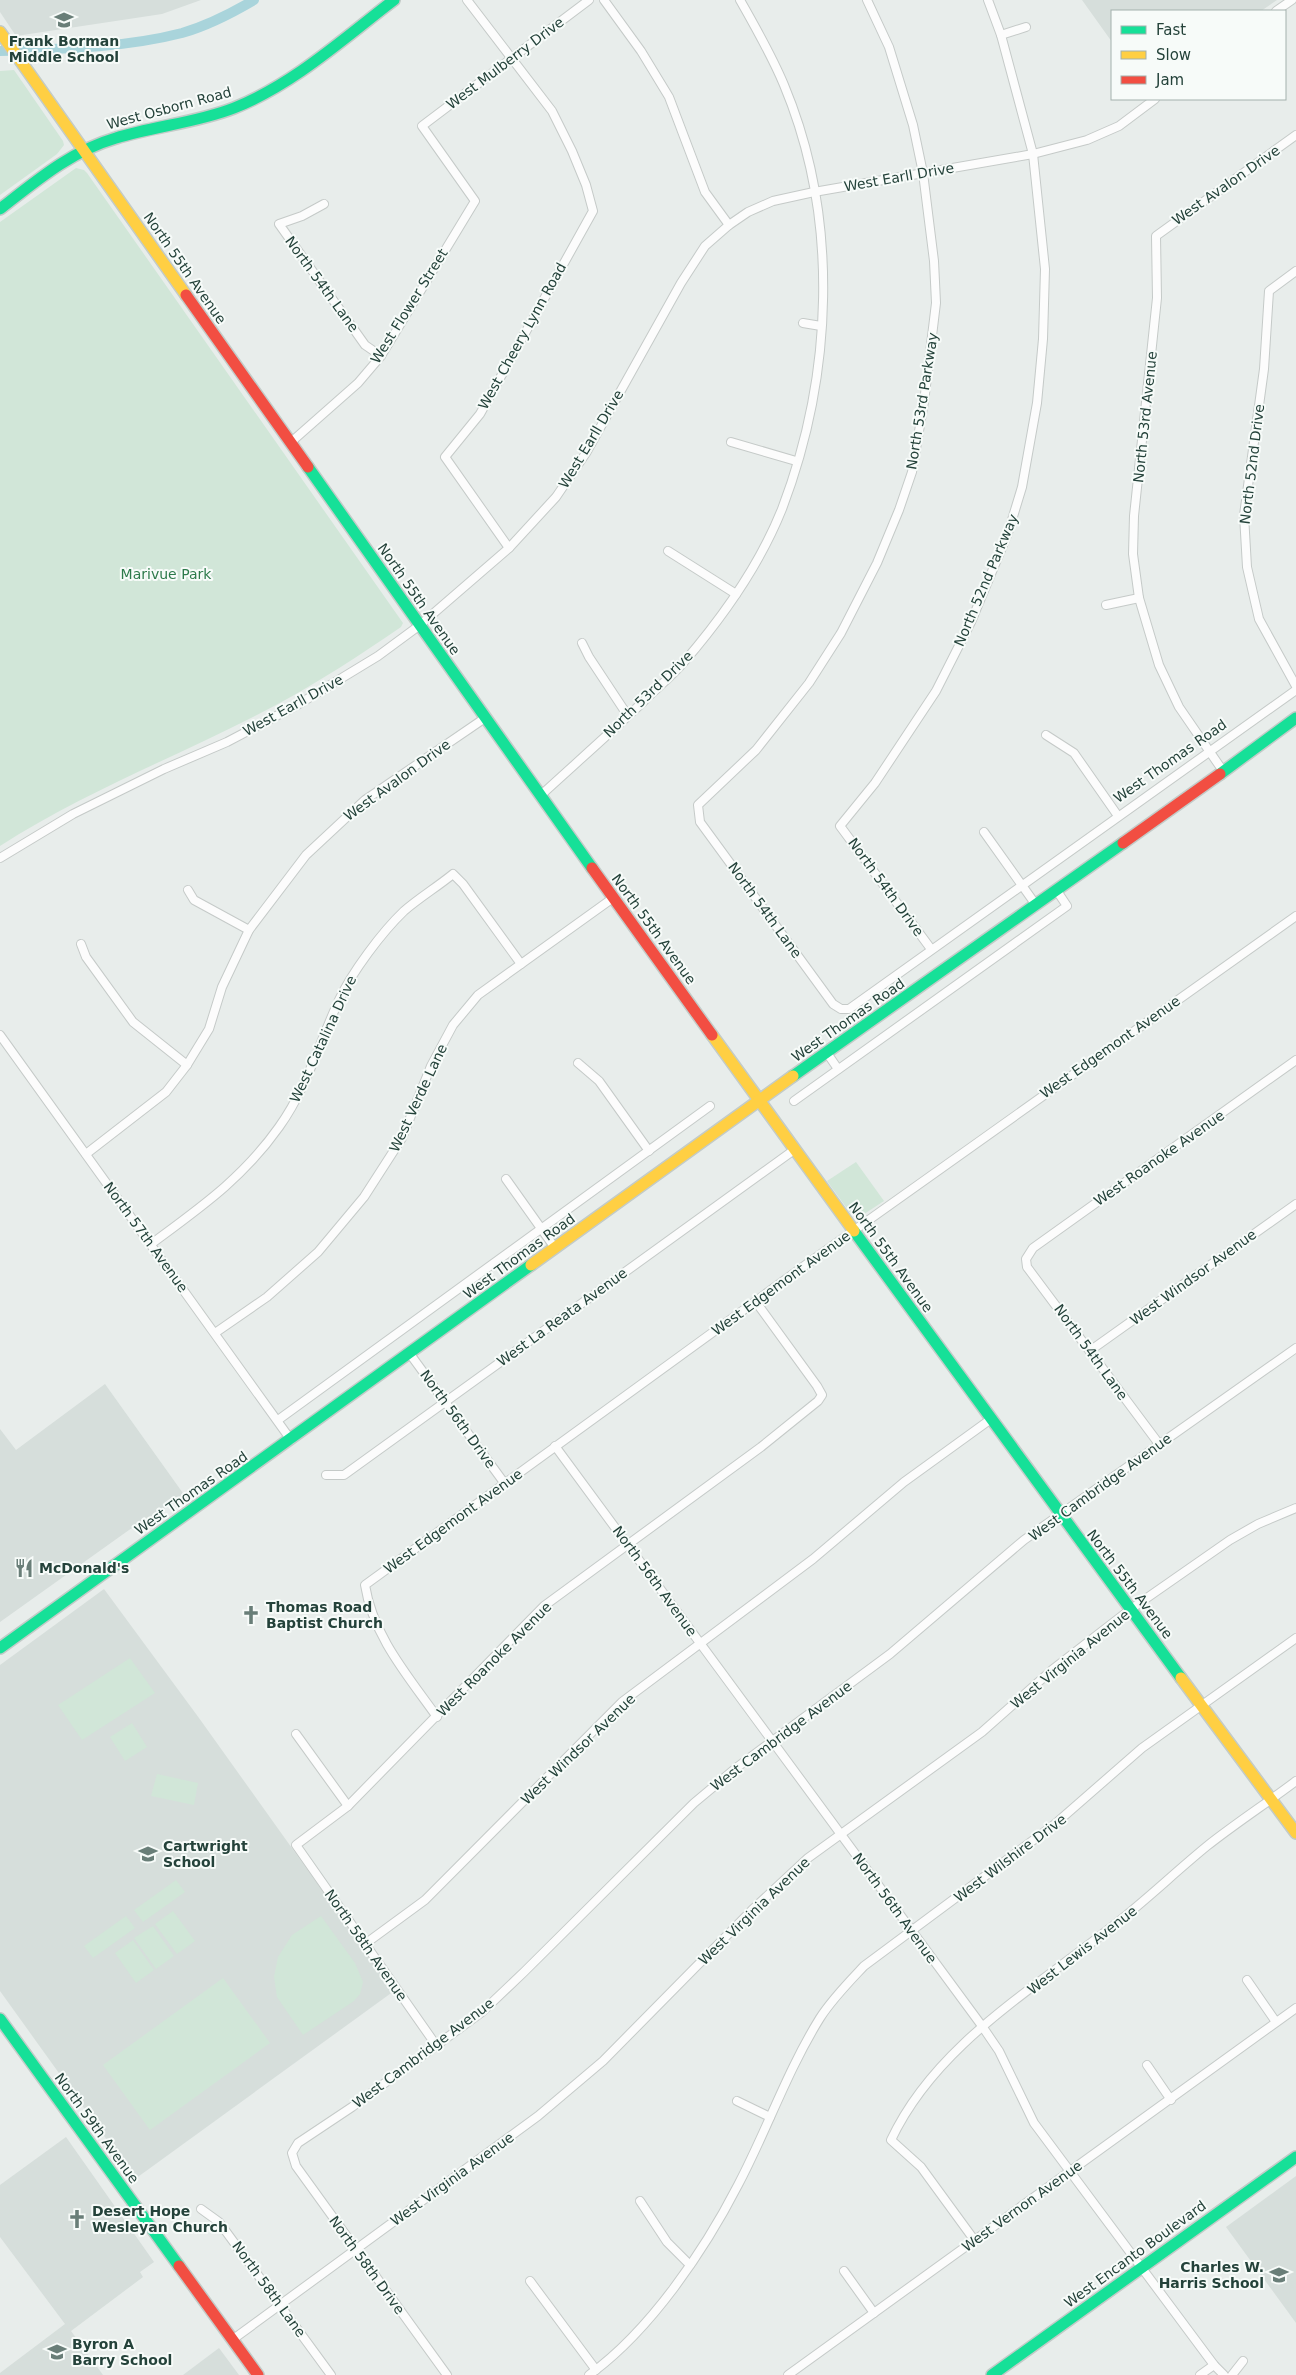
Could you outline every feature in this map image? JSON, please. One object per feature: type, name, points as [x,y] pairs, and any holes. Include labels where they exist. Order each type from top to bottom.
[{"type":"street","name":"West Osborn Road","points":[[0,209],[68,160],[84,151],[115,139],[233,108],[262,95],[301,70],[394,0]]},
{"type":"street","points":[[468,0],[512,58]]},
{"type":"street","name":"West Mulberry Drive","points":[[474,201],[422,126],[588,0]]},
{"type":"street","points":[[604,0],[642,51],[669,97],[704,192],[729,225]]},
{"type":"street","name":"North 53rd Drive","points":[[540,796],[682,664],[736,594],[761,551],[781,509],[815,393],[820,358],[824,274],[814,192],[801,134],[784,85],[740,0]]},
{"type":"street","name":"North 53rd Parkway","points":[[698,805],[756,750],[809,683],[841,633],[877,563],[899,510],[912,472],[924,402],[936,303],[930,225],[923,173],[913,125],[889,47],[867,0]]},
{"type":"street","name":"North 52nd Parkway","points":[[840,826],[875,783],[936,691],[971,622],[1008,533],[1022,487],[1037,403],[1043,339],[1045,269],[1033,154],[1001,35],[988,0]]},
{"type":"street","points":[[1277,10],[1292,0]]},
{"type":"street","points":[[1001,35],[1026,27]]},
{"type":"street","name":"North 55th Avenue","points":[[3,36],[612,898],[1060,1515],[1296,1834]]},
{"type":"street","name":"West Cheery Lynn Road","points":[[509,548],[445,457],[480,414],[593,211],[586,185],[552,111],[512,58]]},
{"type":"street","name":"West Earll Drive","points":[[0,858],[73,814],[164,769],[227,742],[299,704],[378,656],[420,625],[509,548],[556,498],[586,453],[681,283],[705,246],[729,225],[748,212],[773,201],[814,192],[1033,154],[1087,140],[1119,126],[1154,100]]},
{"type":"street","name":"West Avalon Drive","points":[[1156,236],[1296,135]]},
{"type":"street","name":"West Flower Street","points":[[290,443],[358,383],[381,356],[474,201]]},
{"type":"street","name":"North 54th Lane","points":[[324,204],[302,216],[279,224],[365,345],[381,356]]},
{"type":"street","name":"North 53rd Avenue","points":[[1156,236],[1157,298],[1134,516],[1133,554],[1139,598],[1159,665],[1179,707],[1223,771]]},
{"type":"street","name":"North 52nd Drive","points":[[1296,271],[1269,290],[1264,369],[1244,515],[1246,567],[1259,619],[1296,688]]},
{"type":"street","points":[[803,323],[821,326]]},
{"type":"street","points":[[731,442],[796,461]]},
{"type":"street","points":[[668,551],[736,594]]},
{"type":"street","points":[[1106,605],[1139,598]]},
{"type":"street","points":[[582,643],[628,716]]},
{"type":"street","name":"West Thomas Road","points":[[841,1009],[849,1009],[1296,688]]},
{"type":"street","name":"West Avalon Drive","points":[[86,1154],[166,1092],[188,1065],[209,1029],[222,987],[249,930],[306,855],[365,800],[484,718]]},
{"type":"street","name":"West Thomas Road","points":[[0,1648],[759,1101],[1057,891],[1296,718]]},
{"type":"street","points":[[1046,735],[1074,753],[1118,816]]},
{"type":"street","name":"North 54th Lane","points":[[698,805],[700,822],[834,1004],[841,1009]]},
{"type":"street","name":"North 54th Drive","points":[[840,826],[931,949]]},
{"type":"street","points":[[984,832],[1036,905]]},
{"type":"street","name":"West Catalina Drive","points":[[151,1244],[221,1192],[251,1164],[280,1126],[307,1081],[339,999],[358,968],[404,912],[453,874],[463,884],[521,964]]},
{"type":"street","points":[[188,890],[194,900],[249,930]]},
{"type":"street","points":[[794,1101],[1067,906],[1057,891]]},
{"type":"street","name":"West Verde Lane","points":[[215,1332],[267,1297],[318,1252],[364,1197],[402,1138],[431,1066],[453,1025],[478,995],[612,898]]},
{"type":"street","name":"West Edgemont Avenue","points":[[437,1717],[386,1645],[368,1605],[365,1585],[853,1231],[1296,916]]},
{"type":"street","points":[[81,944],[86,957],[132,1022],[188,1065]]},
{"type":"street","name":"North 57th Avenue","points":[[0,1035],[291,1440]]},
{"type":"street","points":[[827,1053],[838,1069]]},
{"type":"street","name":"West Roanoke Avenue","points":[[1026,1259],[1033,1248],[1296,1060]]},
{"type":"street","points":[[578,1063],[599,1081],[649,1151]]},
{"type":"street","name":"West Thomas Road","points":[[278,1420],[710,1106]]},
{"type":"street","name":"West La Reata Avenue","points":[[326,1475],[344,1475],[794,1150]]},
{"type":"street","points":[[506,1180],[555,1248]]},
{"type":"street","name":"West Windsor Avenue","points":[[1091,1350],[1296,1204]]},
{"type":"street","name":"North 54th Lane","points":[[1026,1259],[1027,1266],[1159,1444]]},
{"type":"street","name":"West Roanoke Avenue","points":[[296,1845],[348,1806],[544,1606],[627,1543],[761,1447],[818,1401],[822,1394],[756,1302]]},
{"type":"street","name":"West Cambridge Avenue","points":[[292,2153],[298,2143],[352,2107],[482,2012],[694,1803],[771,1740],[890,1654],[940,1613],[986,1571],[1060,1515],[1296,1348]]},
{"type":"street","name":"North 56th Drive","points":[[410,1354],[505,1484]]},
{"type":"street","name":"West Windsor Avenue","points":[[365,1944],[425,1900],[622,1702],[813,1559],[904,1482],[991,1419]]},
{"type":"street","name":"North 56th Avenue","points":[[555,1446],[982,2026],[999,2051],[1034,2122],[1141,2268],[1214,2365],[1224,2375]]},
{"type":"street","name":"West Virginia Avenue","points":[[232,2340],[538,2116],[603,2061],[764,1898],[808,1858],[982,1732],[1052,1670],[1131,1609],[1230,1540],[1258,1524],[1296,1508]]},
{"type":"street","name":"West Wilshire Drive","points":[[593,2372],[644,2323],[690,2264],[739,2184],[803,2047],[830,2004],[864,1966],[1073,1810],[1142,1748],[1296,1638]]},
{"type":"street","points":[[296,1734],[348,1806]]},
{"type":"street","name":"West Lewis Avenue","points":[[975,2241],[921,2167],[891,2140],[902,2118],[934,2076],[968,2038],[982,2026],[1148,1899],[1207,1846],[1296,1781]]},
{"type":"street","name":"North 58th Avenue","points":[[296,1845],[436,2045]]},
{"type":"street","points":[[1247,1980],[1276,2022]]},
{"type":"street","name":"West Vernon Avenue","points":[[788,2375],[1296,2008]]},
{"type":"street","name":"North 59th Avenue","points":[[1,2024],[258,2375]]},
{"type":"street","points":[[1147,2065],[1171,2100]]},
{"type":"street","points":[[737,2100],[770,2117]]},
{"type":"street","name":"North 58th Drive","points":[[292,2153],[296,2166],[446,2375]]},
{"type":"street","name":"West Encanto Boulevard","points":[[992,2375],[1296,2157]]},
{"type":"street","points":[[640,2201],[667,2242],[690,2264]]},
{"type":"street","name":"North 58th Lane","points":[[201,2209],[219,2222],[331,2375]]},
{"type":"street","points":[[844,2271],[874,2313]]},
{"type":"street","points":[[530,2281],[593,2372]]},
{"type":"street","points":[[1232,2375],[1243,2361]]},
{"type":"street","points":[[1200,2375],[1214,2365]]},
{"type":"shaded area","name":"Frank Borman Middle School","points":[[0,0],[201,0],[162,14],[16,36],[0,12]]},
{"type":"shaded area","points":[[1082,0],[1277,0],[1262,10],[1111,10],[1111,41]]},
{"type":"shaded area","points":[[105,1384],[185,1496],[129,1530],[0,1622],[0,1429],[16,1450]]},
{"type":"shaded area","name":"Cartwright School","points":[[104,1589],[199,1718],[394,1991],[135,2179],[0,1991],[0,1665]]},
{"type":"shaded area","points":[[66,2137],[154,2262],[140,2272],[143,2277],[71,2331],[103,2375],[0,2375],[0,2373],[65,2324],[0,2237],[0,2185]]},
{"type":"shaded area","name":"Charles W. Harris School","points":[[1296,2176],[1296,2323],[1226,2227]]},
{"type":"shaded area","name":"Byron A Barry School","points":[[219,2348],[239,2375],[183,2375]]},
{"type":"green space","points":[[14,70],[64,145],[57,154],[0,195],[0,71]]},
{"type":"green space","name":"Marivue Park","points":[[76,168],[87,173],[403,623],[401,627],[370,648],[292,696],[241,723],[67,807],[0,846],[0,222]]},
{"type":"green space","points":[[856,1162],[884,1201],[861,1216],[851,1214],[827,1181]]},
{"type":"green space","points":[[130,1658],[155,1693],[82,1740],[58,1705]]},
{"type":"green space","points":[[132,1723],[147,1747],[125,1761],[110,1737]]},
{"type":"green space","points":[[157,1774],[198,1783],[194,1805],[151,1796]]},
{"type":"green space","points":[[176,1880],[185,1892],[143,1922],[134,1910]]},
{"type":"green space","points":[[173,1911],[195,1941],[177,1954],[155,1924]]},
{"type":"green space","points":[[126,1916],[135,1928],[93,1958],[84,1946]]},
{"type":"green space","points":[[321,1916],[355,1963],[363,1982],[360,1994],[354,2001],[303,2035],[277,1997],[274,1977],[278,1957],[292,1935]]},
{"type":"green space","points":[[153,1926],[174,1956],[156,1969],[134,1938]]},
{"type":"green space","points":[[133,1940],[154,1970],[136,1983],[115,1953]]},
{"type":"green space","points":[[223,1978],[270,2043],[150,2130],[103,2065]]},
{"type":"waterway","points":[[0,51],[92,47],[160,38],[200,27],[254,0]]},
{"type":"traffic: fast","points":[[0,209],[55,168],[100,144],[130,134],[220,113],[256,98],[298,74],[394,0]]},
{"type":"traffic: fast","points":[[308,467],[592,868]]},
{"type":"traffic: fast","points":[[1220,774],[1296,718]]},
{"type":"traffic: fast","points":[[793,1076],[1123,843]]},
{"type":"traffic: fast","points":[[854,1231],[1181,1678]]},
{"type":"traffic: fast","points":[[0,1648],[531,1265]]},
{"type":"traffic: fast","points":[[0,2019],[179,2266]]},
{"type":"traffic: fast","points":[[992,2375],[1296,2157]]},
{"type":"traffic: slow","points":[[0,32],[186,295]]},
{"type":"traffic: slow","points":[[712,1035],[854,1231]]},
{"type":"traffic: slow","points":[[531,1265],[793,1076]]},
{"type":"traffic: slow","points":[[1181,1678],[1296,1833]]},
{"type":"traffic: jam","points":[[186,295],[308,467]]},
{"type":"traffic: jam","points":[[1123,843],[1220,774]]},
{"type":"traffic: jam","points":[[592,868],[712,1035]]},
{"type":"traffic: jam","points":[[179,2266],[258,2375]]},
{"type":"place","name":"Frank Borman Middle School","points":[[64,20]]},
{"type":"place","name":"McDonald's","points":[[24,1568]]},
{"type":"place","name":"Thomas Road Baptist Church","points":[[251,1615]]},
{"type":"place","name":"Cartwright School","points":[[148,1854]]},
{"type":"place","name":"Desert Hope Wesleyan Church","points":[[77,2219]]},
{"type":"place","name":"Charles W. Harris School","points":[[1279,2275]]},
{"type":"place","name":"Byron A Barry School","points":[[57,2352]]}]
